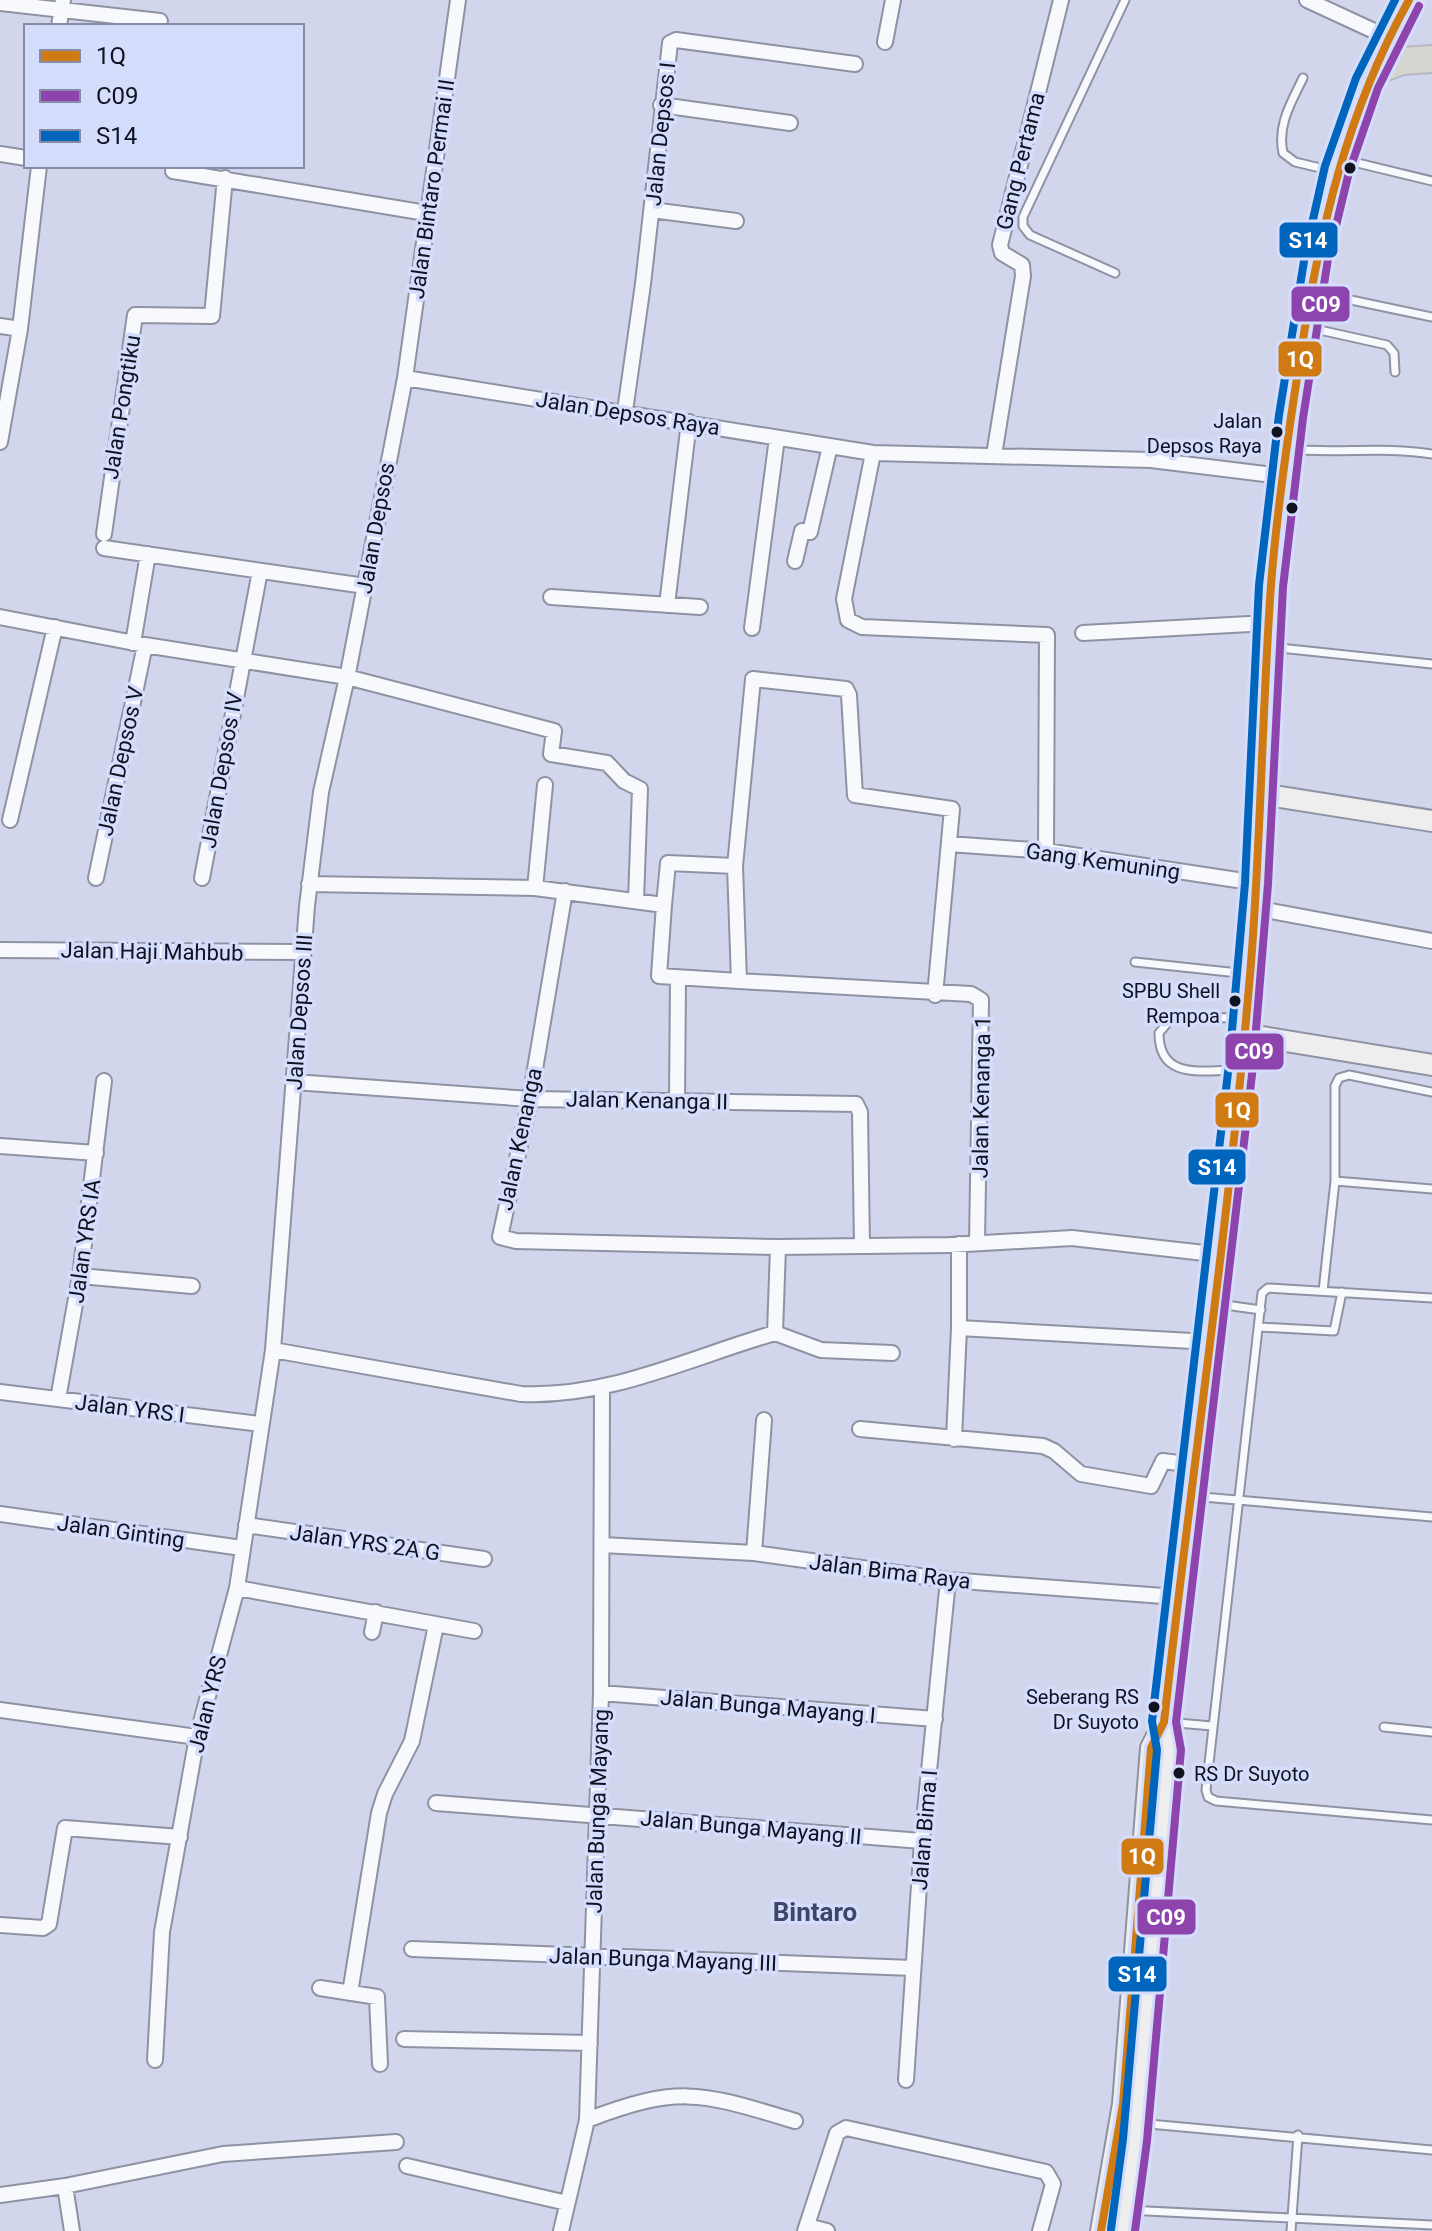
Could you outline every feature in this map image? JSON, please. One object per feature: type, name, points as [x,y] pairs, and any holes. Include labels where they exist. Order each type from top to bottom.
[{"type":"highway","points":[[1367,74],[1402,61],[1432,59]]},
{"type":"main road","points":[[1123,2231],[1117,2208],[1130,2122],[1151,1748],[1164,1722],[1177,1597],[1197,1497],[1194,1465],[1222,1255],[1241,1070],[1257,883],[1268,623],[1281,476],[1310,292],[1336,165],[1367,74],[1409,0]]},
{"type":"main road","points":[[1261,794],[1432,821]]},
{"type":"main road","points":[[1245,1025],[1432,1065]]},
{"type":"main road","points":[[1101,2231],[1117,2208]]},
{"type":"street","name":"Jalan Bintaro Permai II","points":[[405,378],[458,0]]},
{"type":"street","points":[[885,42],[893,0]]},
{"type":"street","name":"Gang Pertama","points":[[994,455],[1023,276],[1022,265],[1002,253],[1000,245],[1061,0]]},
{"type":"street","points":[[1307,0],[1387,37]]},
{"type":"street","points":[[0,3],[62,4],[160,21]]},
{"type":"street","points":[[59,24],[62,4]]},
{"type":"street","name":"Jalan Depsos I","points":[[625,411],[652,210],[661,105],[673,40],[855,64]]},
{"type":"street","points":[[661,105],[790,123]]},
{"type":"street","points":[[0,154],[24,158]]},
{"type":"street","points":[[0,442],[20,329],[39,168]]},
{"type":"street","points":[[173,171],[426,213]]},
{"type":"street","name":"Jalan Pongtiku","points":[[148,554],[104,541],[135,315],[212,316],[225,178]]},
{"type":"street","points":[[652,210],[736,221]]},
{"type":"street","points":[[0,326],[20,329]]},
{"type":"street","name":"Jalan Depsos Raya","points":[[405,378],[873,453],[1151,460],[1281,476]]},
{"type":"street","name":"Jalan Depsos","points":[[340,676],[365,586],[405,378]]},
{"type":"street","points":[[667,605],[689,422]]},
{"type":"street","points":[[752,628],[777,438]]},
{"type":"street","points":[[795,561],[802,531],[810,532],[830,446]]},
{"type":"street","points":[[873,453],[844,599],[848,620],[862,627],[1047,635],[1046,851]]},
{"type":"street","points":[[148,554],[365,586]]},
{"type":"street","name":"Jalan Depsos V","points":[[96,878],[139,644],[148,554]]},
{"type":"street","name":"Jalan Depsos IV","points":[[202,878],[260,571]]},
{"type":"street","points":[[551,597],[700,607]]},
{"type":"street","points":[[0,617],[241,662],[340,676],[554,731],[551,754],[607,763],[624,781],[640,789],[643,795],[636,901]]},
{"type":"street","points":[[1083,633],[1268,623]]},
{"type":"street","points":[[10,820],[55,627]]},
{"type":"street","name":"Jalan Depsos III","points":[[273,1350],[309,884],[340,676]]},
{"type":"street","points":[[739,981],[735,866],[750,697],[755,677],[846,689],[849,695],[854,794],[952,809],[935,995]]},
{"type":"street","points":[[535,888],[545,785]]},
{"type":"street","name":"Gang Kemuning","points":[[949,844],[1046,851],[1257,883]]},
{"type":"street","points":[[677,1101],[678,979],[661,977],[658,972],[668,863],[735,866]]},
{"type":"street","points":[[309,884],[535,888],[664,905]]},
{"type":"street","name":"Jalan Kenanga","points":[[565,891],[530,1099],[500,1237],[516,1241],[778,1247],[959,1244],[1072,1238],[1222,1255]]},
{"type":"street","points":[[1255,908],[1432,941]]},
{"type":"street","name":"Jalan Haji Mahbub","points":[[0,950],[304,952]]},
{"type":"street","name":"Jalan Kenanga 1","points":[[678,979],[935,995],[971,994],[979,997],[983,1005],[977,1242]]},
{"type":"street","name":"Jalan YRS IA","points":[[58,1399],[80,1276],[104,1081]]},
{"type":"street","name":"Jalan Kenanga II","points":[[294,1082],[530,1099],[858,1104],[862,1246]]},
{"type":"street","points":[[0,1146],[96,1153]]},
{"type":"street","points":[[954,1439],[959,1244]]},
{"type":"street","points":[[775,1333],[778,1247]]},
{"type":"street","points":[[80,1276],[192,1286]]},
{"type":"street","points":[[959,1328],[1210,1342]]},
{"type":"street","points":[[273,1350],[521,1394],[549,1395],[602,1389],[775,1333],[821,1350],[854,1354],[892,1353]]},
{"type":"street","name":"Jalan YRS","points":[[155,2060],[162,1932],[197,1737],[237,1588],[273,1350]]},
{"type":"street","name":"Jalan Bunga Mayang","points":[[561,2231],[587,2120],[601,1693],[602,1389]]},
{"type":"street","name":"Jalan YRS I","points":[[0,1392],[260,1424]]},
{"type":"street","points":[[754,1553],[764,1420]]},
{"type":"street","points":[[860,1429],[1043,1446],[1061,1456],[1081,1474],[1151,1486],[1163,1461],[1194,1465]]},
{"type":"street","name":"Jalan Ginting","points":[[0,1514],[242,1548]]},
{"type":"street","name":"Jalan YRS 2A G","points":[[246,1525],[484,1559]]},
{"type":"street","name":"Jalan Bima Raya","points":[[602,1545],[754,1553],[948,1580],[1177,1597]]},
{"type":"street","name":"Jalan Bima I","points":[[906,2080],[922,1841],[948,1580]]},
{"type":"street","points":[[237,1588],[474,1631]]},
{"type":"street","points":[[372,1632],[376,1612]]},
{"type":"street","points":[[350,1993],[379,1813],[385,1794],[412,1741],[436,1625]]},
{"type":"street","name":"Jalan Bunga Mayang I","points":[[601,1693],[935,1719]]},
{"type":"street","points":[[0,1710],[197,1737]]},
{"type":"street","name":"Jalan Bunga Mayang II","points":[[436,1803],[922,1841]]},
{"type":"street","points":[[0,1925],[43,1928],[49,1924],[65,1828],[180,1837]]},
{"type":"street","name":"Jalan Bunga Mayang III","points":[[412,1949],[913,1968]]},
{"type":"street","points":[[320,1988],[377,1997],[380,2064]]},
{"type":"street","points":[[404,2039],[590,2043]]},
{"type":"street","points":[[587,2120],[637,2101],[706,2095],[795,2121]]},
{"type":"street","points":[[827,2231],[806,2228],[837,2133],[846,2128],[1046,2172],[1053,2184],[1040,2231]]},
{"type":"street","points":[[0,2195],[65,2186],[223,2154],[396,2142]]},
{"type":"street","points":[[407,2166],[567,2203]]},
{"type":"street","points":[[65,2186],[72,2231]]},
{"type":"lane","points":[[1115,273],[1030,235],[1023,226],[1023,217],[1125,0]]},
{"type":"lane","points":[[1303,78],[1283,120],[1280,136],[1283,153],[1295,162],[1336,165],[1432,181]]},
{"type":"lane","points":[[1310,292],[1432,317]]},
{"type":"lane","points":[[1304,327],[1387,345],[1394,353],[1395,372]]},
{"type":"lane","points":[[1285,449],[1346,453],[1386,449],[1432,454]]},
{"type":"lane","points":[[1268,647],[1432,664]]},
{"type":"lane","points":[[1135,962],[1250,974]]},
{"type":"lane","points":[[1241,1070],[1188,1069],[1169,1064],[1163,1056],[1159,1033],[1170,1020],[1245,1025]]},
{"type":"lane","points":[[1323,1291],[1335,1181],[1335,1086],[1339,1078],[1349,1075],[1432,1092]]},
{"type":"lane","points":[[1335,1181],[1432,1189]]},
{"type":"lane","points":[[1432,1298],[1264,1289],[1206,1790],[1213,1800],[1432,1820]]},
{"type":"lane","points":[[1259,1327],[1334,1331],[1342,1292]]},
{"type":"lane","points":[[1215,1304],[1261,1310]]},
{"type":"lane","points":[[1197,1497],[1432,1517]]},
{"type":"lane","points":[[1164,1722],[1212,1726]]},
{"type":"lane","points":[[1384,1727],[1432,1732]]},
{"type":"lane","points":[[1130,2122],[1298,2135],[1432,2150]]},
{"type":"lane","points":[[1291,2231],[1298,2135]]},
{"type":"lane","points":[[1117,2208],[1432,2225]]},
{"type":"transit line","name":"S14","points":[[1111,2229],[1123,2139],[1157,1750],[1152,1721],[1229,1064],[1245,883],[1259,585],[1279,415],[1305,255],[1325,166],[1356,78],[1395,0]]},
{"type":"transit line","name":"1Q","points":[[1101,2231],[1123,2104],[1151,1748],[1164,1722],[1242,1058],[1254,916],[1271,585],[1287,443],[1316,265],[1338,174],[1368,86],[1409,0]]},
{"type":"transit line","name":"C09","points":[[1135,2231],[1147,2141],[1181,1750],[1176,1722],[1253,1066],[1268,884],[1283,587],[1303,418],[1328,259],[1349,172],[1378,88],[1419,6]]},
{"type":"place","name":"Jalan Depsos Raya","points":[[1277,432]]},
{"type":"place","name":"SPBU Shell Rempoa","points":[[1235,1001]]},
{"type":"place","name":"Seberang RS Dr Suyoto","points":[[1154,1707]]},
{"type":"place","name":"RS Dr Suyoto","points":[[1179,1773]]},
{"type":"district","name":"Bintaro","points":[[815,1912]]}]
